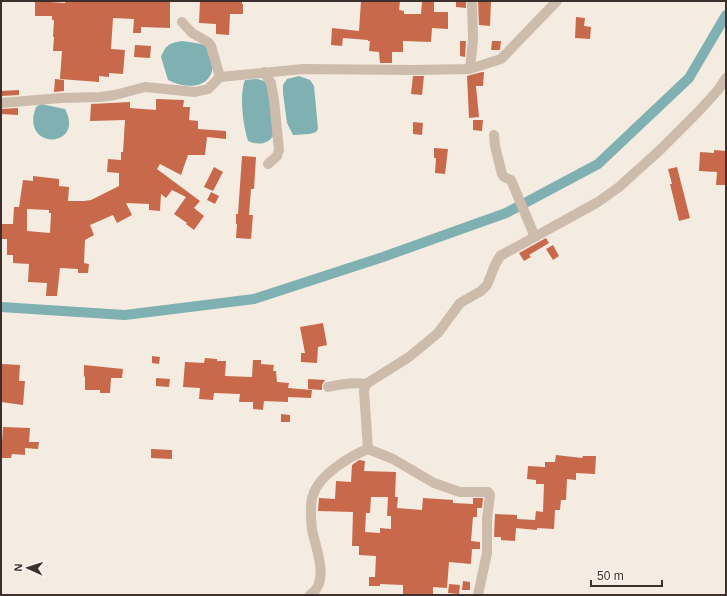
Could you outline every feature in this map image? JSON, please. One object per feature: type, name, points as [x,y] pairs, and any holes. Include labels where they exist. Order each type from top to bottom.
[{"type":"street","points":[[470,69],[473,40],[472,1]]},
{"type":"street","points":[[1,103],[61,98],[100,97],[115,95],[145,87],[195,92],[208,89],[220,77],[303,69],[470,69],[501,59],[558,1]]},
{"type":"street","points":[[182,22],[192,33],[211,46],[220,77]]},
{"type":"street","points":[[264,72],[271,83],[279,150],[277,156],[268,164]]},
{"type":"street","points":[[328,387],[343,384],[366,384],[430,341],[438,333],[460,303],[481,291],[487,285],[500,256],[534,235],[598,202],[619,187],[660,150],[690,120],[718,90],[726,78]]},
{"type":"street","points":[[494,135],[495,146],[502,174],[514,184],[534,235]]},
{"type":"street","points":[[366,384],[364,391],[368,449]]},
{"type":"street","points":[[310,595],[315,592],[319,584],[320,569],[320,558],[312,529],[312,494],[322,480],[337,466],[354,455],[368,449],[393,459],[434,483],[460,492],[488,492],[490,495],[487,519],[487,554],[478,595]]},
{"type":"water","points":[[182,41],[209,46],[213,59],[212,70],[209,77],[198,85],[184,85],[168,80],[161,57],[168,45]]},
{"type":"water","points":[[299,76],[310,80],[314,86],[318,129],[316,132],[310,134],[293,135],[287,123],[283,85],[287,79]]},
{"type":"water","points":[[257,79],[268,82],[273,136],[265,143],[258,144],[248,141],[243,119],[242,102],[245,80]]},
{"type":"water","points":[[41,104],[65,109],[69,122],[67,132],[61,138],[52,140],[43,138],[36,132],[33,121],[36,107]]},
{"type":"building","points":[[35,1],[65,3],[66,1],[170,1],[170,28],[141,27],[141,33],[133,33],[134,19],[113,18],[111,49],[125,50],[123,74],[109,73],[109,77],[99,76],[99,82],[60,79],[62,51],[53,51],[54,20],[52,20],[52,16],[35,16]]},
{"type":"building","points":[[200,1],[242,1],[243,14],[230,14],[229,35],[216,34],[216,24],[199,23]]},
{"type":"building","points":[[361,1],[400,1],[399,10],[404,11],[404,14],[421,14],[422,2],[434,2],[434,12],[448,12],[448,29],[432,28],[431,42],[403,41],[403,52],[392,52],[392,63],[380,63],[379,52],[369,51],[370,41],[368,40],[343,38],[342,46],[331,45],[332,28],[359,31]]},
{"type":"building","points":[[456,1],[466,1],[466,8],[456,7]]},
{"type":"building","points":[[478,1],[491,1],[490,26],[479,25]]},
{"type":"building","points":[[576,17],[585,18],[584,26],[591,27],[590,39],[575,38]]},
{"type":"building","points":[[460,41],[466,41],[465,57],[460,56]]},
{"type":"building","points":[[492,41],[501,41],[500,50],[491,50]]},
{"type":"building","points":[[135,45],[151,46],[150,58],[134,57]]},
{"type":"building","points":[[484,72],[483,86],[476,86],[479,117],[469,118],[467,76]]},
{"type":"building","points":[[413,76],[424,76],[422,95],[411,94]]},
{"type":"building","points":[[55,79],[64,80],[64,91],[54,92]]},
{"type":"building","points":[[19,90],[19,95],[1,96],[1,91]]},
{"type":"building","points":[[156,99],[184,100],[183,107],[190,107],[189,120],[198,121],[198,129],[226,131],[226,139],[207,137],[205,155],[188,155],[181,175],[160,164],[157,169],[200,201],[194,208],[204,216],[194,230],[186,224],[187,223],[174,214],[186,197],[172,190],[166,198],[161,194],[160,211],[149,210],[149,204],[126,203],[132,215],[117,223],[113,215],[90,225],[94,235],[85,240],[84,263],[89,264],[88,273],[78,273],[78,269],[60,268],[57,296],[46,296],[47,283],[28,282],[29,264],[13,263],[13,255],[7,255],[7,239],[1,239],[1,224],[13,224],[14,207],[19,207],[23,180],[33,181],[33,176],[59,179],[59,186],[69,187],[68,201],[91,200],[119,186],[119,173],[107,172],[108,159],[121,160],[125,120],[90,121],[91,104],[130,102],[130,108],[156,110]],"holes":[[[27,209],[49,210],[49,213],[51,213],[50,233],[27,231]]]},
{"type":"building","points":[[18,108],[18,115],[1,114],[1,109]]},
{"type":"building","points":[[473,120],[483,120],[482,131],[473,130]]},
{"type":"building","points":[[413,122],[423,123],[422,135],[413,134]]},
{"type":"building","points":[[434,148],[448,149],[445,174],[435,173],[436,158],[434,158]]},
{"type":"building","points":[[714,150],[726,151],[726,185],[716,185],[717,172],[699,171],[700,152],[714,153]]},
{"type":"building","points":[[242,156],[256,157],[254,189],[251,189],[249,215],[253,215],[251,239],[236,238],[236,214],[238,214]]},
{"type":"building","points":[[214,167],[223,172],[213,191],[204,187]]},
{"type":"building","points":[[677,167],[690,218],[679,221],[668,169]]},
{"type":"building","points":[[211,192],[219,196],[215,204],[207,200]]},
{"type":"building","points":[[546,238],[549,243],[529,255],[531,257],[524,261],[519,253]]},
{"type":"building","points":[[553,245],[559,256],[553,260],[546,249]]},
{"type":"building","points":[[323,323],[327,345],[318,347],[317,363],[301,362],[301,353],[305,353],[300,327]]},
{"type":"building","points":[[152,356],[160,357],[159,364],[152,363]]},
{"type":"building","points":[[205,358],[217,359],[217,361],[226,361],[225,376],[252,377],[253,360],[261,360],[261,364],[274,365],[273,371],[276,371],[277,382],[289,383],[288,388],[312,390],[311,398],[288,397],[288,402],[264,401],[263,410],[253,409],[253,402],[239,402],[240,394],[214,393],[213,400],[199,399],[200,388],[183,387],[185,362],[204,363]]},
{"type":"building","points":[[1,364],[20,365],[19,381],[25,381],[23,405],[1,402]]},
{"type":"building","points":[[84,365],[123,369],[122,378],[111,378],[110,393],[100,393],[100,390],[85,390]]},
{"type":"building","points":[[156,378],[170,379],[169,387],[156,386]]},
{"type":"building","points":[[308,379],[325,380],[322,385],[322,390],[308,389]]},
{"type":"building","points":[[281,414],[290,415],[290,422],[281,422]]},
{"type":"building","points":[[3,427],[30,428],[29,442],[39,442],[38,449],[25,448],[25,455],[12,454],[11,458],[1,458]]},
{"type":"building","points":[[151,449],[172,450],[172,459],[151,458]]},
{"type":"building","points":[[556,455],[582,458],[583,456],[596,456],[595,474],[576,473],[576,480],[567,479],[566,500],[561,500],[560,510],[555,510],[554,529],[537,528],[537,530],[516,528],[515,541],[501,540],[501,537],[494,537],[495,514],[517,515],[517,519],[535,520],[536,511],[543,512],[544,484],[536,484],[536,480],[527,479],[528,466],[545,467],[545,462],[555,462]]},
{"type":"building","points":[[359,460],[365,461],[364,471],[396,472],[395,497],[398,497],[397,508],[422,510],[423,498],[453,500],[453,503],[473,504],[473,498],[483,498],[482,508],[477,508],[477,517],[473,517],[471,541],[480,542],[480,549],[472,549],[471,564],[449,562],[447,588],[433,587],[433,595],[403,595],[403,585],[380,584],[380,586],[369,586],[369,577],[375,577],[376,556],[359,555],[359,546],[352,546],[353,512],[318,511],[319,498],[335,499],[336,481],[351,482],[352,465]],"holes":[[[371,497],[388,497],[387,516],[391,516],[391,529],[380,528],[380,533],[365,532],[366,513],[370,513]]]},
{"type":"building","points":[[463,581],[470,582],[470,590],[462,590]]},
{"type":"building","points":[[449,584],[460,585],[459,594],[448,593]]},
{"type":"waterway","points":[[1,307],[125,315],[254,299],[383,257],[506,213],[598,164],[689,78],[726,15]]}]
